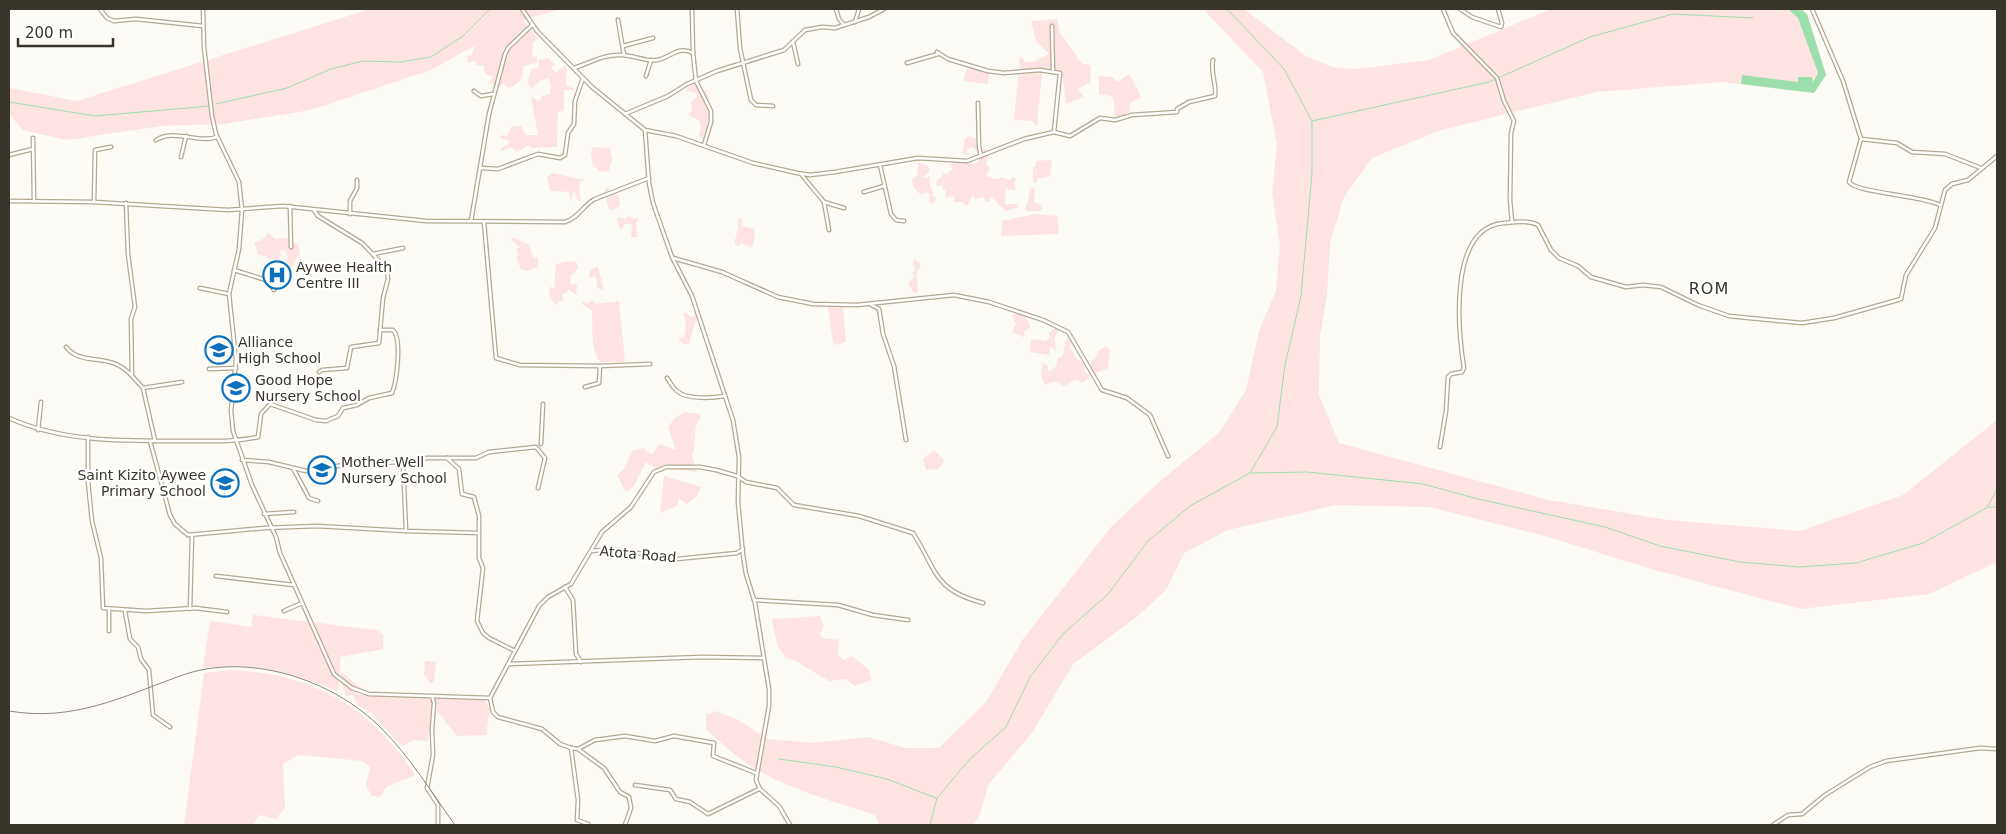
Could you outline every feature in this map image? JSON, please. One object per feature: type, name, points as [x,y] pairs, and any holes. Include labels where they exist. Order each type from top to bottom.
[{"type":"street","points":[[100,9],[107,18],[114,21],[136,19],[203,26]]},
{"type":"street","points":[[203,9],[209,95],[217,137],[239,182],[242,210],[229,294],[229,312],[236,351],[231,411],[242,460],[264,514],[329,664],[341,681],[356,690],[369,694],[490,698]]},
{"type":"street","points":[[522,9],[532,25],[583,78],[645,130],[676,136],[753,163],[801,174],[815,175],[912,158],[968,160],[1024,139],[1054,132],[1070,136],[1100,118],[1115,120],[1132,115],[1177,112],[1177,109],[1189,102],[1213,97],[1216,91],[1212,72],[1213,60]]},
{"type":"street","points":[[692,9],[696,80],[711,112],[711,122],[704,145]]},
{"type":"street","points":[[737,9],[738,35],[752,102],[760,106],[773,106]]},
{"type":"street","points":[[836,9],[840,20],[845,25]]},
{"type":"street","points":[[855,22],[859,9]]},
{"type":"street","points":[[625,114],[668,96],[696,80],[743,62],[784,50],[801,33],[809,29],[839,27],[884,9]]},
{"type":"street","points":[[1443,9],[1453,33],[1497,78],[1504,101],[1513,117],[1510,200],[1512,222]]},
{"type":"street","points":[[1460,9],[1472,17],[1501,27],[1502,23],[1498,9]]},
{"type":"street","points":[[1812,9],[1844,81],[1860,139],[1849,182],[1852,186],[1866,191],[1909,196],[1940,205]]},
{"type":"street","points":[[618,20],[624,55]]},
{"type":"street","points":[[839,27],[840,20]]},
{"type":"street","points":[[471,222],[494,94],[506,50],[532,25]]},
{"type":"street","points":[[1052,26],[1052,72]]},
{"type":"street","points":[[623,46],[653,38]]},
{"type":"street","points":[[793,42],[798,64]]},
{"type":"street","points":[[574,68],[603,56],[624,55],[651,60],[665,58],[678,50],[693,53]]},
{"type":"street","points":[[906,64],[937,53],[962,63],[995,72],[1004,73],[1029,70],[1060,74],[1054,132]]},
{"type":"street","points":[[646,76],[651,60]]},
{"type":"street","points":[[481,168],[498,169],[538,154],[560,158],[565,155],[568,133],[574,124],[575,101],[583,78]]},
{"type":"street","points":[[474,91],[480,96],[494,94]]},
{"type":"street","points":[[978,103],[981,156]]},
{"type":"street","points":[[645,130],[652,197],[672,257],[692,296],[733,420],[738,452],[737,476],[740,528],[746,574],[754,600],[769,689],[769,706],[756,780],[760,788],[779,806],[790,825]]},
{"type":"street","points":[[156,140],[161,137],[186,136],[209,139],[217,137]]},
{"type":"street","points":[[181,157],[186,136]]},
{"type":"street","points":[[33,138],[34,201]]},
{"type":"street","points":[[1860,139],[1897,143],[1912,152],[1945,154],[1981,168]]},
{"type":"street","points":[[94,202],[95,150],[111,147]]},
{"type":"street","points":[[9,155],[33,149]]},
{"type":"street","points":[[1440,447],[1446,411],[1448,377],[1451,374],[1462,372],[1464,368],[1458,315],[1460,285],[1465,260],[1484,229],[1495,223],[1530,222],[1538,225],[1548,245],[1559,258],[1578,266],[1597,279],[1626,287],[1643,285],[1661,287],[1716,313],[1793,323],[1834,318],[1901,299],[1906,275],[1935,228],[1944,191],[1948,186],[1968,180],[1997,156]]},
{"type":"street","points":[[880,165],[891,214],[896,220],[904,221]]},
{"type":"street","points":[[801,174],[824,202],[829,230]]},
{"type":"street","points":[[9,201],[94,202],[242,210],[259,207],[290,206],[350,214],[426,220],[565,222],[575,218],[588,203],[595,199],[649,178]]},
{"type":"street","points":[[350,214],[350,201],[357,188],[357,180]]},
{"type":"street","points":[[864,192],[884,186]]},
{"type":"street","points":[[824,202],[844,208]]},
{"type":"street","points":[[126,204],[128,254],[134,307],[131,319],[132,376]]},
{"type":"street","points":[[290,206],[291,247]]},
{"type":"street","points":[[314,210],[318,216],[362,243],[388,271],[379,343],[350,348],[347,368],[322,370],[319,372]]},
{"type":"street","points":[[484,222],[496,358],[520,365],[600,366],[650,364]]},
{"type":"street","points":[[373,254],[403,248]]},
{"type":"street","points":[[672,257],[681,262],[717,270],[762,291],[793,301],[834,306],[961,296],[1023,313],[1061,327],[1071,337],[1102,390],[1127,398],[1150,415],[1168,456]]},
{"type":"street","points":[[234,270],[269,281],[274,290]]},
{"type":"street","points":[[200,288],[229,294]]},
{"type":"street","points":[[870,304],[879,309],[883,332],[894,366],[906,440]]},
{"type":"street","points":[[9,418],[38,430],[88,437],[150,441],[236,440],[258,437],[261,414],[269,405],[316,420],[326,421],[338,416],[343,408],[357,405],[369,398],[390,394],[397,374],[398,336],[393,330],[380,330]]},
{"type":"street","points":[[66,346],[76,356],[115,362],[132,376],[143,388],[156,441]]},
{"type":"street","points":[[585,387],[599,383],[600,366]]},
{"type":"street","points":[[210,369],[236,368]]},
{"type":"street","points":[[667,378],[675,390],[681,393],[699,397],[725,396]]},
{"type":"street","points":[[143,388],[182,382]]},
{"type":"street","points":[[38,430],[41,402]]},
{"type":"street","points":[[541,444],[544,404]]},
{"type":"street","points":[[88,437],[88,482],[92,530],[101,558],[102,606],[109,610],[125,611],[190,608],[227,612]]},
{"type":"street","points":[[150,441],[172,521],[186,534],[271,527],[317,526],[406,531],[478,532]]},
{"type":"street","points":[[242,460],[269,462],[306,470],[359,463],[476,458],[494,451],[518,447],[538,448],[545,458],[538,488]]},
{"type":"street","points":[[446,458],[459,469],[462,494],[475,498],[479,516],[479,558],[483,568],[477,621],[483,633],[489,638],[514,650]]},
{"type":"street","points":[[403,462],[406,531]]},
{"type":"street","points":[[625,825],[631,808],[629,797],[620,792],[604,768],[578,749],[560,744],[542,729],[498,717],[493,712],[490,698],[514,650],[542,602],[565,588],[576,578],[602,532],[630,507],[655,471],[675,466],[700,467],[737,476],[746,482],[777,488],[794,505],[859,516],[914,534],[919,546],[929,559],[935,576],[949,590],[962,598],[983,604]]},
{"type":"street","points":[[293,468],[309,498],[318,502]]},
{"type":"street","points":[[264,514],[294,512]]},
{"type":"street","points":[[190,608],[192,535]]},
{"type":"street","name":"Atota Road","points":[[592,551],[610,550],[677,559],[737,553],[743,549]]},
{"type":"street","points":[[216,576],[294,585]]},
{"type":"street","points":[[565,588],[573,600],[576,654],[582,663]]},
{"type":"street","points":[[754,600],[838,605],[873,615],[908,620]]},
{"type":"street","points":[[284,611],[302,604]]},
{"type":"street","points":[[109,610],[110,631]]},
{"type":"street","points":[[125,611],[130,639],[138,647],[141,659],[149,670],[153,715],[170,728]]},
{"type":"street","points":[[508,664],[582,663],[702,656],[763,658]]},
{"type":"street","points":[[431,695],[434,703],[432,729],[434,753],[427,788],[438,805],[438,825]]},
{"type":"street","points":[[578,749],[595,740],[625,736],[655,741],[671,736],[686,737],[714,743],[712,756],[756,773]]},
{"type":"street","points":[[571,748],[578,800],[576,819],[588,824]]},
{"type":"street","points":[[1773,825],[1788,816],[1802,814],[1825,795],[1870,767],[1886,761],[1980,748],[1997,749]]},
{"type":"street","points":[[635,784],[670,790],[676,799],[692,803],[708,814],[760,788]]},
{"type":"shaded area","points":[[370,9],[561,9],[523,20],[538,38],[533,43],[532,55],[537,57],[536,63],[523,66],[523,74],[520,80],[509,88],[503,84],[498,88],[490,82],[493,76],[485,74],[484,66],[477,65],[475,61],[468,63],[467,56],[472,55],[474,46],[431,70],[311,110],[224,124],[161,126],[67,140],[22,130],[9,113],[9,88],[77,101]]},
{"type":"shaded area","points":[[1203,9],[1244,9],[1306,56],[1332,67],[1356,69],[1429,60],[1551,9],[1801,9],[1807,14],[1826,75],[1814,93],[1723,82],[1597,92],[1441,130],[1372,158],[1344,197],[1330,243],[1327,295],[1320,336],[1319,395],[1339,443],[1549,500],[1667,520],[1800,531],[1903,495],[1997,420],[1997,562],[1929,594],[1801,609],[1651,569],[1545,536],[1429,507],[1336,505],[1228,530],[1184,553],[1166,590],[1138,616],[1073,664],[1032,733],[988,785],[980,815],[973,825],[880,825],[875,815],[815,796],[785,784],[743,761],[706,729],[706,715],[717,711],[740,721],[768,739],[813,743],[868,737],[905,748],[939,748],[986,702],[1023,639],[1111,527],[1159,482],[1220,432],[1246,390],[1259,331],[1276,291],[1280,245],[1272,192],[1277,145],[1263,72]]},
{"type":"shaded area","points":[[1788,9],[1801,9],[1807,14],[1826,75],[1814,93],[1741,84],[1742,75],[1798,82],[1798,77],[1812,77],[1813,82],[1818,73],[1798,18]]},
{"type":"shaded area","points":[[1057,19],[1060,33],[1082,64],[1091,65],[1090,83],[1078,89],[1084,97],[1066,104],[1063,78],[1059,70],[1042,73],[1037,126],[1032,121],[1014,120],[1020,56],[1026,62],[1033,62],[1049,54],[1036,41],[1031,21]]},
{"type":"shaded area","points":[[549,58],[555,65],[551,67],[555,73],[565,65],[567,69],[566,85],[576,90],[564,90],[564,111],[558,112],[557,147],[532,148],[529,145],[517,152],[511,147],[502,151],[501,148],[508,145],[509,141],[500,138],[502,135],[507,136],[511,127],[521,126],[526,135],[538,135],[531,97],[539,101],[542,96],[550,94],[551,85],[549,78],[539,81],[532,89],[527,82],[532,69],[538,68],[539,60]]},
{"type":"shaded area","points":[[968,66],[990,72],[988,84],[963,81]]},
{"type":"shaded area","points":[[1129,74],[1140,94],[1140,98],[1129,104],[1130,110],[1125,115],[1115,117],[1113,98],[1109,95],[1099,94],[1099,76],[1112,77],[1118,82]]},
{"type":"shaded area","points":[[695,81],[703,90],[706,90],[709,101],[707,104],[711,113],[703,139],[699,135],[701,126],[698,120],[689,115],[692,108],[691,102],[698,95],[694,92],[685,91]]},
{"type":"shaded area","points":[[969,136],[978,140],[977,144],[982,150],[986,149],[989,153],[986,163],[990,169],[986,175],[990,178],[998,179],[1002,177],[1009,180],[1013,177],[1016,179],[1014,184],[1016,190],[1009,190],[1006,187],[1005,204],[1017,204],[1019,207],[1006,211],[991,197],[989,202],[986,202],[983,197],[975,199],[973,195],[968,205],[965,205],[963,202],[954,202],[954,196],[945,198],[946,191],[942,188],[944,182],[940,186],[936,186],[937,179],[941,178],[944,173],[946,175],[953,168],[950,166],[953,162],[962,161],[973,164],[978,162],[980,156],[973,147],[967,149],[969,154],[965,155],[962,153],[965,139]]},
{"type":"shaded area","points":[[592,147],[610,148],[612,160],[608,172],[598,171],[593,166]]},
{"type":"shaded area","points":[[1037,161],[1052,161],[1050,176],[1037,179],[1037,183],[1033,182],[1033,171]]},
{"type":"shaded area","points":[[918,163],[927,165],[930,171],[923,177],[928,178],[930,175],[930,186],[934,193],[931,196],[935,197],[936,200],[933,203],[930,203],[929,194],[926,192],[921,195],[913,187],[912,179],[917,175]]},
{"type":"shaded area","points":[[553,173],[584,180],[580,182],[581,202],[578,201],[574,190],[571,201],[569,192],[550,191],[547,177]]},
{"type":"shaded area","points":[[607,187],[613,194],[619,195],[620,206],[613,210],[608,208],[605,190]]},
{"type":"shaded area","points":[[1032,187],[1035,189],[1034,202],[1042,205],[1041,211],[1026,211],[1025,209]]},
{"type":"shaded area","points":[[1035,214],[1057,216],[1059,234],[1001,236],[1002,221]]},
{"type":"shaded area","points":[[627,216],[635,219],[636,217],[639,220],[636,222],[637,237],[631,237],[632,224],[624,224],[623,228],[620,229],[617,219],[620,217],[626,219]]},
{"type":"shaded area","points":[[741,217],[742,226],[754,229],[755,235],[752,248],[741,243],[739,246],[735,245],[738,220]]},
{"type":"shaded area","points":[[268,232],[275,239],[287,238],[298,245],[300,253],[287,274],[285,273],[288,258],[284,249],[280,251],[281,256],[276,260],[257,254],[254,243],[265,238]]},
{"type":"shaded area","points":[[512,237],[528,244],[534,258],[538,257],[538,267],[528,271],[521,269],[516,258],[519,255],[516,250],[520,247],[511,240]]},
{"type":"shaded area","points":[[915,259],[921,265],[917,272],[918,293],[913,292],[908,283],[915,276],[912,274],[915,270],[913,262]]},
{"type":"shaded area","points":[[570,261],[576,262],[578,268],[570,277],[571,285],[575,283],[577,286],[576,295],[568,289],[567,293],[563,293],[563,301],[559,301],[556,305],[549,294],[549,287],[554,288],[556,264]]},
{"type":"shaded area","points":[[598,267],[604,291],[597,287],[596,276],[590,278],[589,273],[593,268]]},
{"type":"shaded area","points":[[592,300],[596,304],[619,301],[625,362],[601,362],[597,358],[592,331],[592,311],[582,304],[583,301],[587,304]]},
{"type":"shaded area","points":[[843,306],[846,341],[838,345],[833,343],[828,307]]},
{"type":"shaded area","points":[[694,310],[696,310],[700,319],[695,322],[689,344],[683,344],[678,338],[684,337],[686,325],[683,314],[686,312],[691,317],[695,315]]},
{"type":"shaded area","points":[[1018,313],[1024,316],[1030,326],[1024,332],[1025,336],[1023,337],[1012,332],[1016,324],[1011,315]]},
{"type":"shaded area","points":[[1056,328],[1059,330],[1055,336],[1056,352],[1051,346],[1049,355],[1030,352],[1031,339],[1046,341],[1050,337],[1049,333]]},
{"type":"shaded area","points":[[1066,339],[1070,339],[1070,348],[1076,358],[1084,364],[1085,371],[1090,376],[1083,383],[1075,380],[1064,386],[1055,381],[1045,385],[1041,376],[1043,363],[1048,366],[1048,371],[1051,371],[1057,365],[1057,359],[1063,355]]},
{"type":"shaded area","points":[[1107,346],[1110,351],[1108,368],[1095,373],[1090,367],[1092,360],[1095,359],[1098,351]]},
{"type":"shaded area","points":[[685,412],[699,414],[701,417],[695,431],[695,445],[692,454],[696,472],[670,468],[658,470],[646,462],[634,486],[626,492],[617,475],[623,470],[632,451],[643,448],[652,455],[659,444],[676,450],[668,427],[675,418]]},
{"type":"shaded area","points":[[934,450],[944,460],[939,469],[926,470],[923,459]]},
{"type":"shaded area","points":[[664,476],[701,487],[696,497],[687,504],[679,499],[677,506],[660,513]]},
{"type":"shaded area","points":[[253,615],[376,630],[383,634],[383,649],[341,657],[338,691],[304,678],[257,667],[223,666],[203,668],[210,621],[251,627]]},
{"type":"shaded area","points":[[820,616],[824,626],[820,634],[823,638],[839,640],[838,655],[844,660],[852,656],[868,669],[872,680],[855,686],[846,679],[829,681],[794,660],[786,658],[777,645],[772,619]]},
{"type":"shaded area","points":[[425,661],[436,662],[434,681],[431,684],[424,675]]},
{"type":"shaded area","points":[[231,670],[287,678],[337,698],[379,730],[398,751],[415,775],[386,787],[380,797],[372,796],[366,786],[370,766],[362,761],[299,755],[283,764],[285,807],[276,819],[259,815],[253,825],[184,825],[204,673]]},
{"type":"shaded area","points":[[341,672],[364,690],[355,694],[371,696],[429,695],[433,703],[428,741],[415,740],[402,746],[372,714],[358,705],[353,695],[346,696],[342,686]]},
{"type":"shaded area","points":[[436,698],[484,700],[490,709],[486,735],[457,736],[437,711]]},
{"type":"waterway","points":[[216,104],[287,88],[331,69],[363,61],[401,62],[431,57],[463,36],[490,9]]},
{"type":"waterway","points":[[930,825],[937,798],[969,760],[1006,727],[1030,677],[1063,634],[1108,594],[1148,541],[1190,506],[1250,473],[1277,427],[1285,365],[1301,296],[1312,173],[1312,121],[1284,69],[1227,9]]},
{"type":"waterway","points":[[1312,121],[1489,82],[1590,37],[1673,14],[1753,18]]},
{"type":"waterway","points":[[9,102],[95,116],[210,106]]},
{"type":"waterway","points":[[1251,473],[1307,472],[1423,484],[1478,499],[1605,527],[1660,546],[1740,562],[1799,567],[1856,563],[1923,543],[1988,507],[1997,507]]},
{"type":"waterway","points":[[1988,506],[1997,489]]},
{"type":"waterway","points":[[779,759],[836,767],[887,779],[936,798]]},
{"type":"railway","points":[[9,711],[32,714],[55,713],[97,706],[180,676],[206,669],[233,667],[288,674],[339,696],[362,711],[382,729],[411,763],[455,825]]},
{"type":"place","name":"Aywee Health Centre III","points":[[277,275]]},
{"type":"place","name":"Alliance High School","points":[[219,350]]},
{"type":"place","name":"Good Hope Nursery School","points":[[236,388]]},
{"type":"place","name":"Mother Well Nursery School","points":[[322,470]]},
{"type":"place","name":"Saint Kizito Aywee Primary School","points":[[225,483]]},
{"type":"district","name":"ROM","points":[[1709,288]]}]
